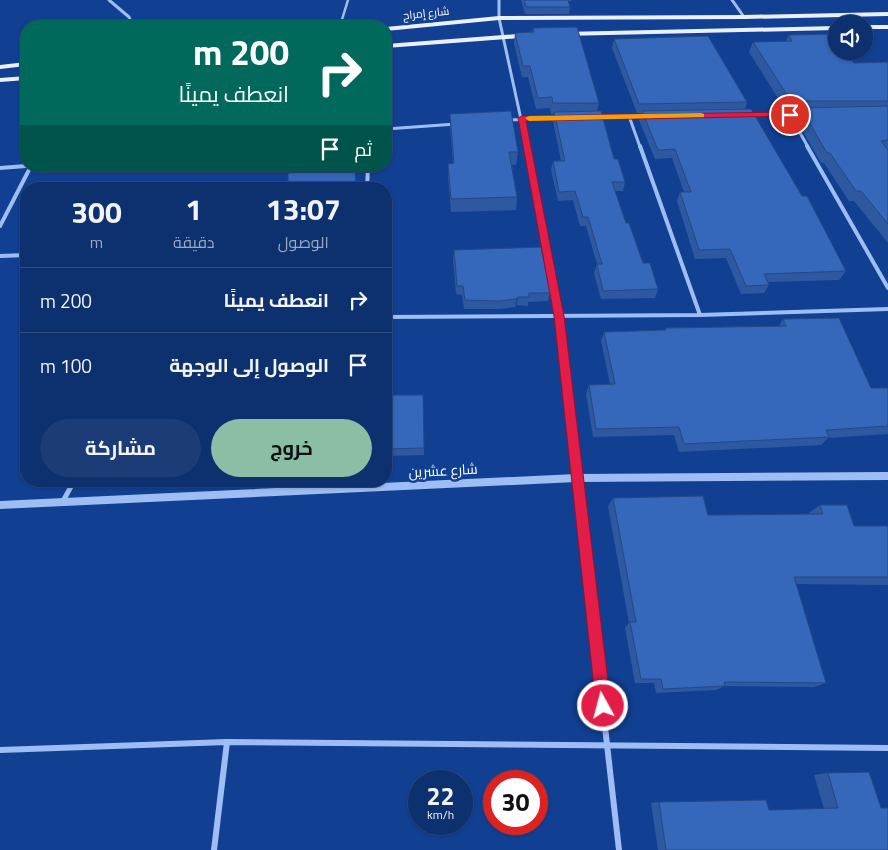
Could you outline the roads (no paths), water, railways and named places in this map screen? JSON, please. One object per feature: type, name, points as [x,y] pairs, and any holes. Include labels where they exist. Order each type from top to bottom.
[{"type":"main road","name":"شارع إمراح","points":[[392,28],[499,18],[744,17],[888,14]]},
{"type":"main road","points":[[873,27],[888,27]]},
{"type":"main road","points":[[552,34],[828,28]]},
{"type":"main road","points":[[392,45],[503,36],[542,35]]},
{"type":"main road","points":[[0,67],[20,65]]},
{"type":"main road","points":[[0,80],[20,78]]},
{"type":"street","points":[[109,0],[130,20]]},
{"type":"street","points":[[499,0],[499,18],[522,118],[559,316],[619,850]]},
{"type":"street","points":[[732,0],[744,17]]},
{"type":"street","points":[[742,115],[809,114]]},
{"type":"street","points":[[790,115],[888,288]]},
{"type":"street","points":[[629,116],[700,315]]},
{"type":"street","points":[[590,117],[648,116]]},
{"type":"street","points":[[502,120],[570,117]]},
{"type":"street","points":[[392,129],[464,123]]},
{"type":"street","points":[[0,168],[20,166]]},
{"type":"street","points":[[0,226],[20,187]]},
{"type":"street","points":[[0,256],[20,255]]},
{"type":"street","points":[[392,317],[700,315],[888,309]]},
{"type":"street","name":"شارع عشرين","points":[[392,487],[576,478],[888,476]]},
{"type":"street","points":[[62,503],[71,487]]},
{"type":"street","name":"شارع عشرين","points":[[0,505],[391,487]]},
{"type":"street","points":[[214,850],[227,742]]},
{"type":"street","points":[[0,750],[227,742],[888,748]]},
{"type":"lane","points":[[342,20],[348,0]]}]
